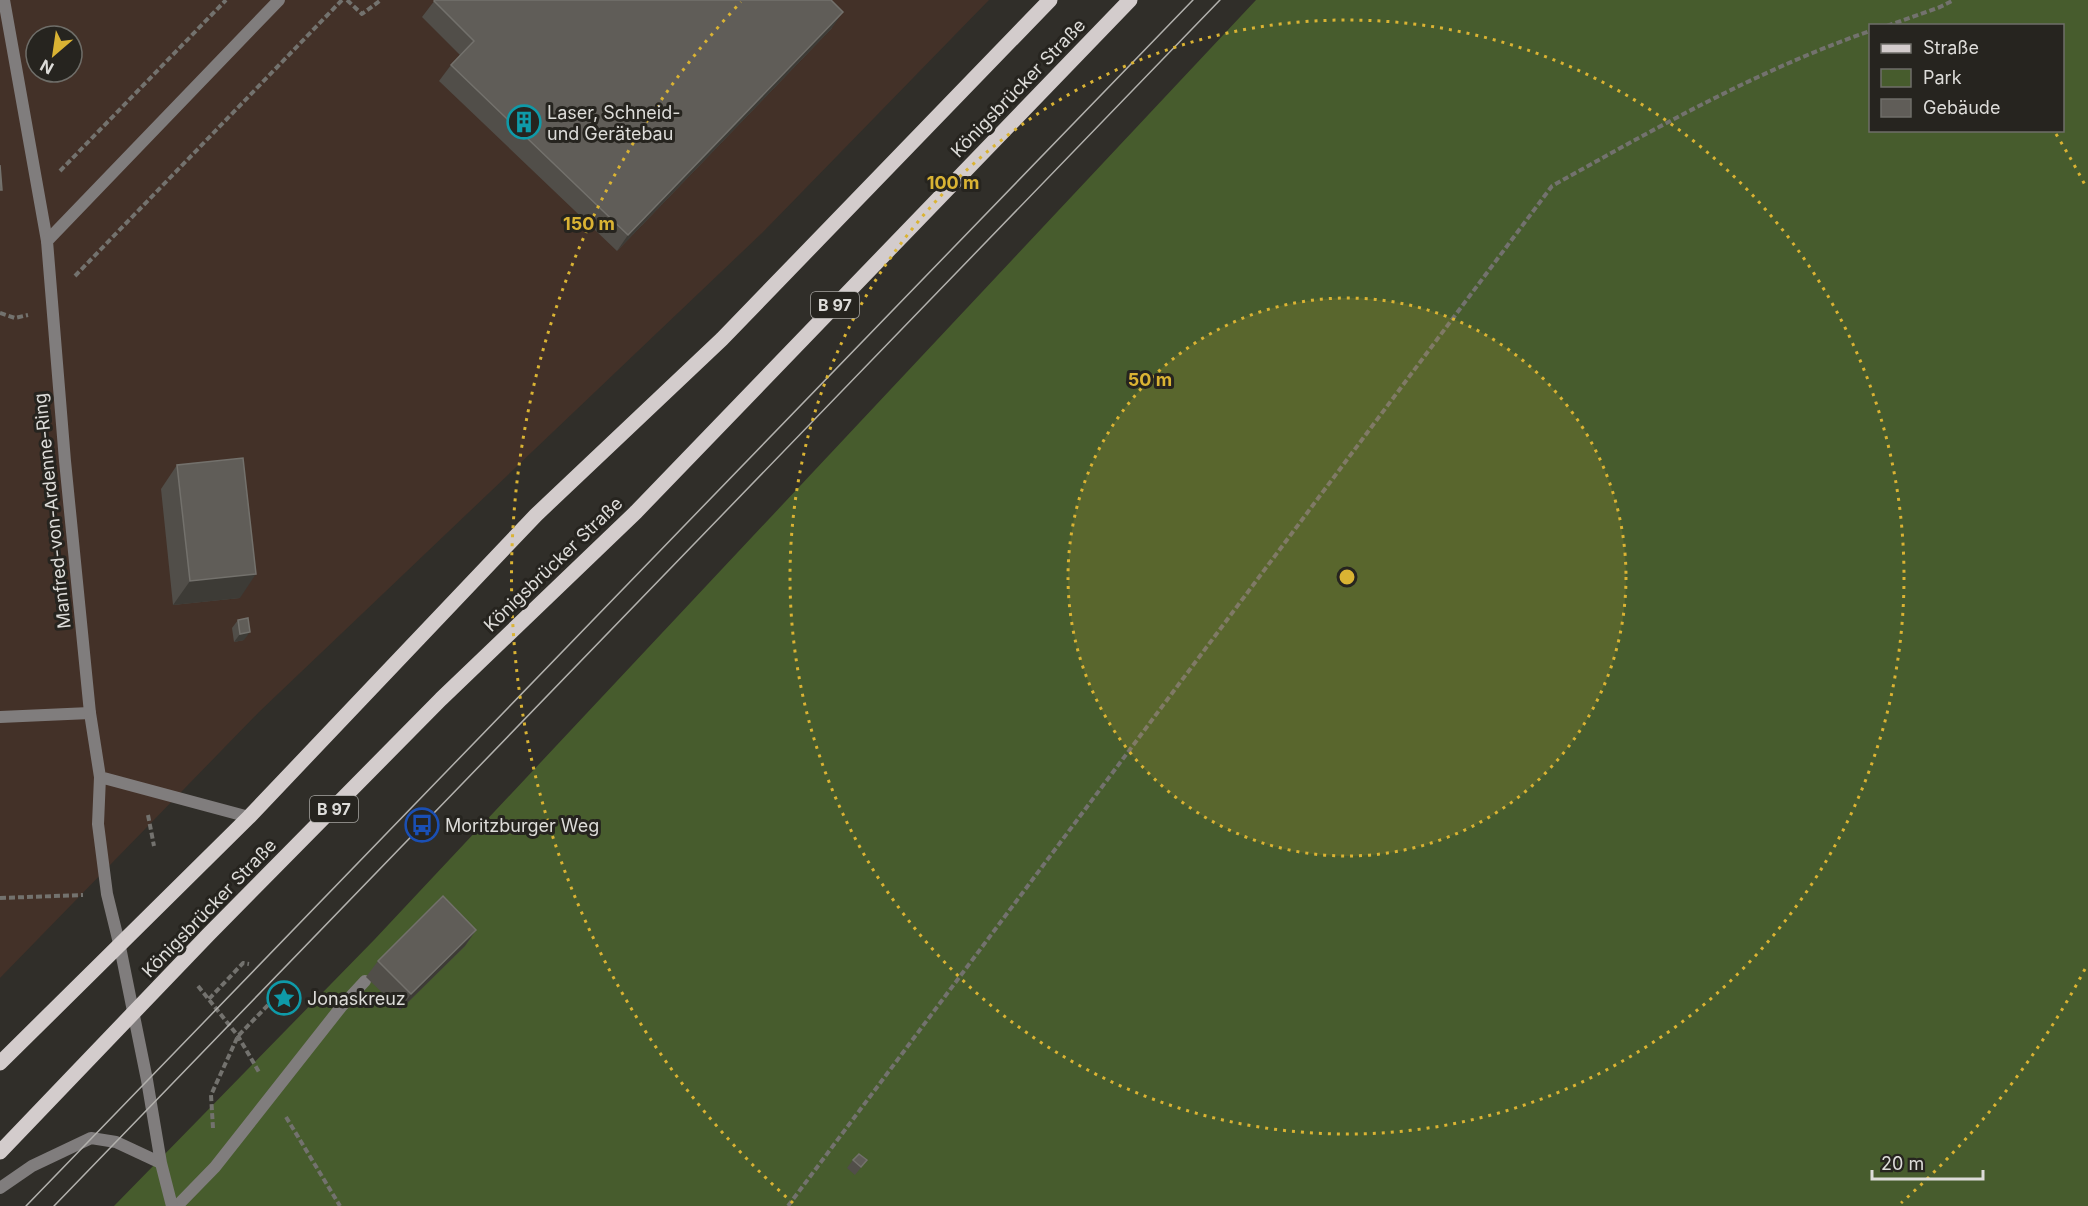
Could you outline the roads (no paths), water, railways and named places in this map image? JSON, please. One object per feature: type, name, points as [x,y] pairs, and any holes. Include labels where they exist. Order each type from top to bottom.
[{"type":"main road","name":"Königsbrücker Straße","points":[[0,1063],[120,947],[249,817],[536,515],[722,339],[1050,0]]},
{"type":"main road","name":"Königsbrücker Straße","points":[[0,1152],[441,699],[636,512],[1130,0]]},
{"type":"street","name":"Manfred-von-Ardenne-Ring","points":[[4,0],[47,241],[58,392],[90,713],[100,777],[98,824],[107,894],[120,947]]},
{"type":"street","points":[[47,241],[279,0]]},
{"type":"street","points":[[0,717],[90,713]]},
{"type":"street","points":[[100,777],[249,817]]},
{"type":"street","points":[[120,947],[150,1096],[160,1163],[172,1206]]},
{"type":"street","points":[[177,1206],[215,1167],[342,1007],[366,981]]},
{"type":"street","points":[[0,1188],[32,1166],[91,1138],[116,1142],[160,1163]]},
{"type":"tram line","points":[[26,1206],[1193,0]]},
{"type":"tram line","points":[[54,1206],[1220,0]]},
{"type":"place","name":"Laser, Schneid- und Gerätebau","points":[[524,122]]},
{"type":"place","name":"Moritzburger Weg","points":[[422,825]]},
{"type":"place","name":"Jonaskreuz","points":[[284,998]]}]
